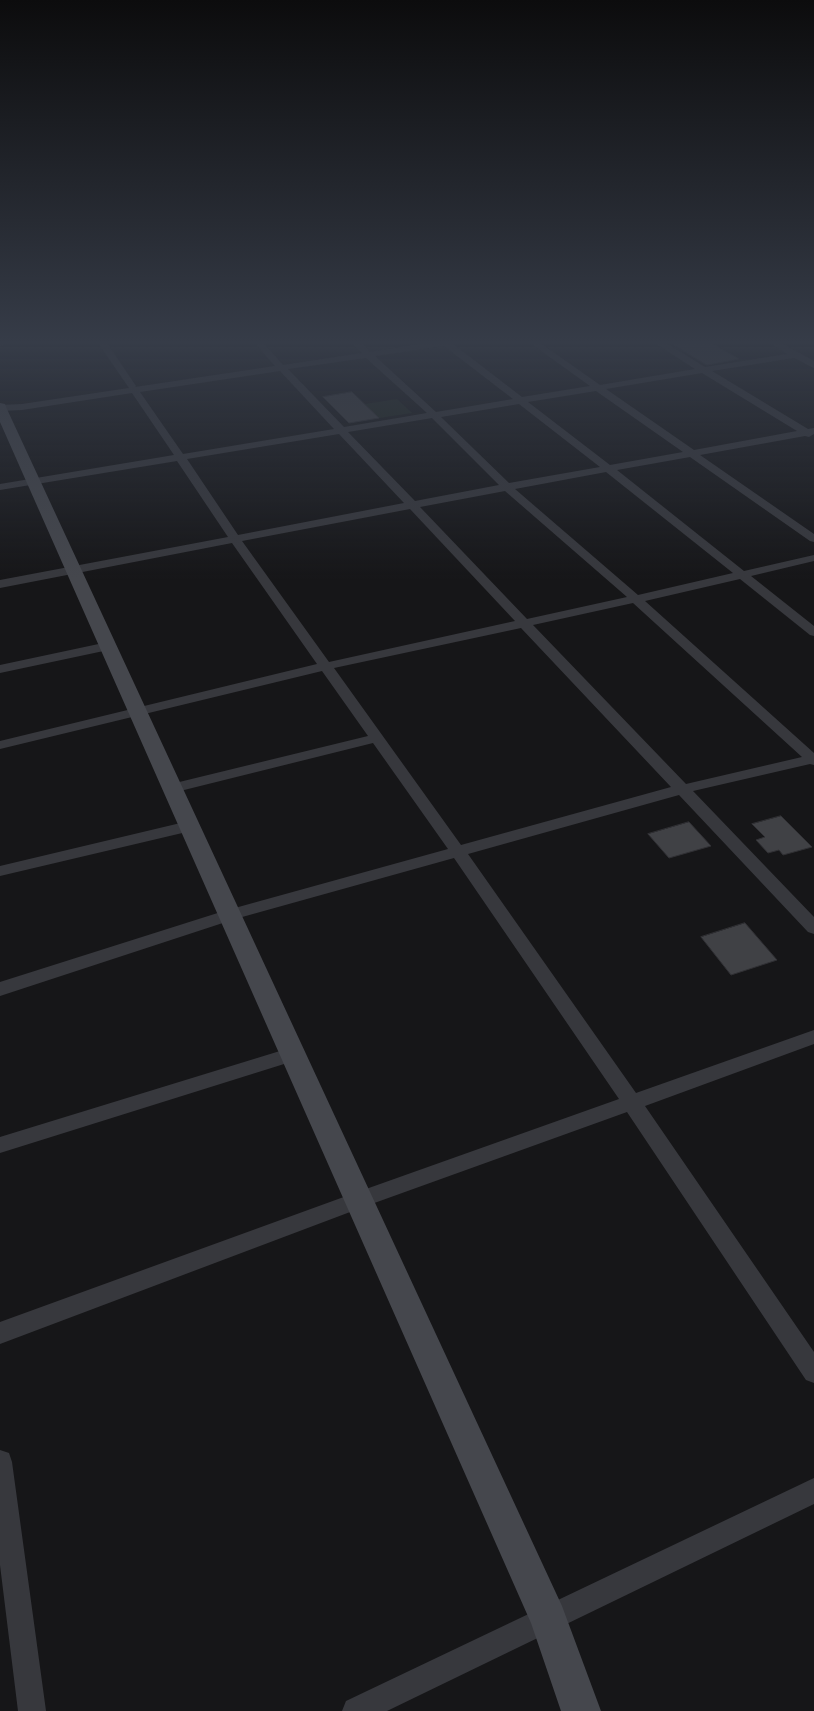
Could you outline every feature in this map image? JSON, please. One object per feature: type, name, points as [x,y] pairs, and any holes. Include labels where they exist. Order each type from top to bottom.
[{"type":"street","points":[[5,420],[549,1619],[581,1711]]},
{"type":"street","points":[[155,420],[181,456],[276,598],[327,666],[459,852],[632,1102],[814,1372]]},
{"type":"street","points":[[330,420],[814,928]]},
{"type":"street","points":[[0,487],[399,420]]},
{"type":"street","points":[[439,420],[507,487],[636,599],[813,760]]},
{"type":"street","points":[[545,420],[814,632]]},
{"type":"street","points":[[644,420],[814,539]]},
{"type":"street","points":[[789,420],[811,433]]},
{"type":"street","points":[[0,584],[507,487],[811,433]]},
{"type":"street","points":[[0,745],[327,666],[524,622],[636,599],[814,558]]},
{"type":"street","points":[[0,669],[108,646]]},
{"type":"street","points":[[172,788],[377,738]]},
{"type":"street","points":[[0,989],[230,915],[682,789],[813,760]]},
{"type":"street","points":[[0,871],[190,826]]},
{"type":"street","points":[[0,1332],[359,1200],[814,1037]]},
{"type":"street","points":[[0,1144],[293,1054]]},
{"type":"street","points":[[0,1462],[32,1711]]},
{"type":"street","points":[[356,1711],[814,1492]]},
{"type":"building","points":[[346,420],[368,420],[349,423]]},
{"type":"building","points":[[781,816],[812,847],[783,855],[779,850],[768,853],[756,840],[765,837],[752,824]]},
{"type":"building","points":[[689,822],[711,846],[669,858],[648,834]]},
{"type":"building","points":[[745,923],[777,960],[731,975],[701,937]]}]
